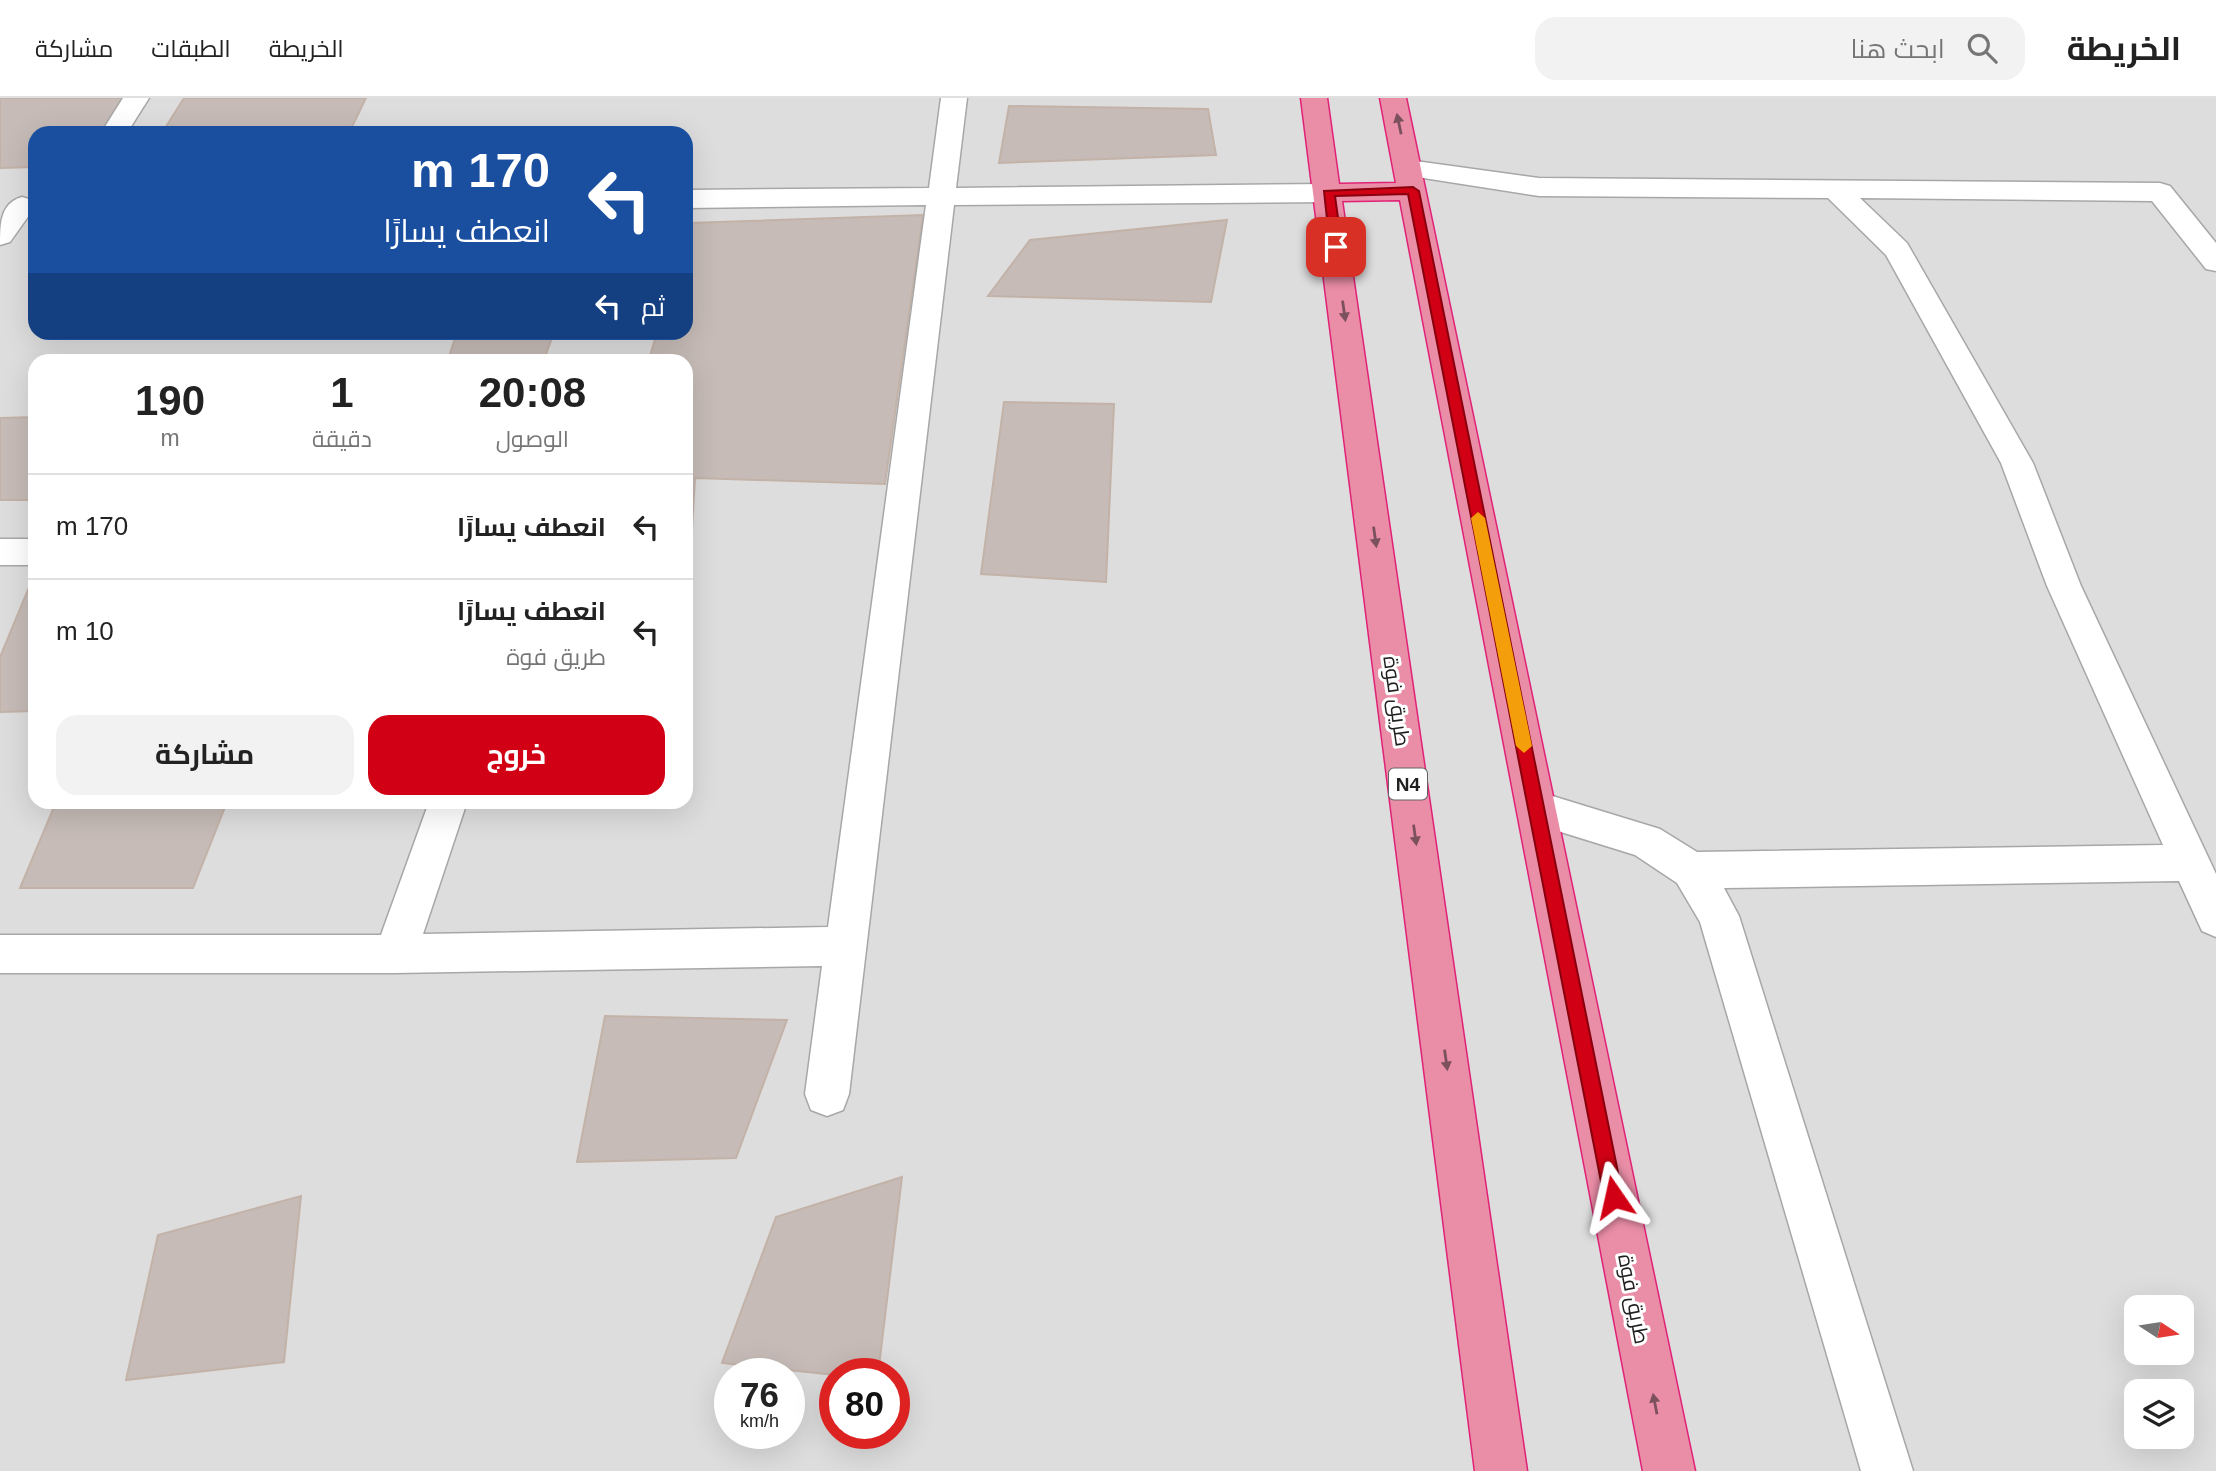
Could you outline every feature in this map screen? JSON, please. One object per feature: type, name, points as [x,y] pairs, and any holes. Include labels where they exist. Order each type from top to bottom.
[{"type":"highway","name":"طريق فوة","points":[[1314,98],[1502,1471]]},
{"type":"highway","name":"طريق فوة","points":[[1394,98],[1669,1471]]},
{"type":"highway","points":[[1328,193],[1411,179]]},
{"type":"street","points":[[118,126],[136,98]]},
{"type":"street","points":[[827,1094],[954,98]]},
{"type":"street","points":[[1411,179],[1539,187],[1833,187],[2160,192],[2216,262]]},
{"type":"street","points":[[1833,187],[1897,250],[2017,463],[2064,586],[2216,918]]},
{"type":"street","points":[[693,199],[1328,193]]},
{"type":"street","points":[[0,236],[19,206]]},
{"type":"street","points":[[0,552],[28,552]]},
{"type":"street","points":[[1536,808],[1646,841],[1691,870],[1719,916],[1887,1471]]},
{"type":"street","points":[[395,954],[446,809]]},
{"type":"street","points":[[1691,870],[2189,863]]},
{"type":"street","points":[[0,954],[395,954],[846,946]]},
{"type":"shaded area","points":[[0,98],[2216,98],[2216,1471],[0,1471]]},
{"type":"building","points":[[0,98],[130,98],[113,126],[28,126],[28,167],[0,168]]},
{"type":"building","points":[[184,98],[366,98],[352,126],[166,126]]},
{"type":"building","points":[[1009,106],[1208,109],[1216,155],[999,163]]},
{"type":"building","points":[[923,215],[885,484],[695,478],[693,512],[693,354],[651,354],[655,340],[693,340],[693,223]]},
{"type":"building","points":[[1227,220],[1211,302],[988,296],[1030,240]]},
{"type":"building","points":[[454,340],[551,340],[546,354],[450,354]]},
{"type":"building","points":[[1004,402],[1114,404],[1106,582],[981,574]]},
{"type":"building","points":[[28,417],[28,500],[0,500],[0,418]]},
{"type":"building","points":[[28,590],[28,711],[0,712],[0,657]]},
{"type":"building","points":[[53,809],[224,809],[193,888],[20,888]]},
{"type":"building","points":[[605,1016],[787,1020],[736,1158],[577,1162]]},
{"type":"building","points":[[902,1177],[880,1358],[819,1358],[819,1373],[805,1372],[805,1358],[724,1358],[776,1217]]},
{"type":"building","points":[[301,1196],[284,1362],[126,1380],[158,1235]]},
{"type":"slow traffic","points":[[1478,518],[1524,746]]},
{"type":"route","points":[[1336,247],[1328,193],[1413,191],[1614,1197]]}]
